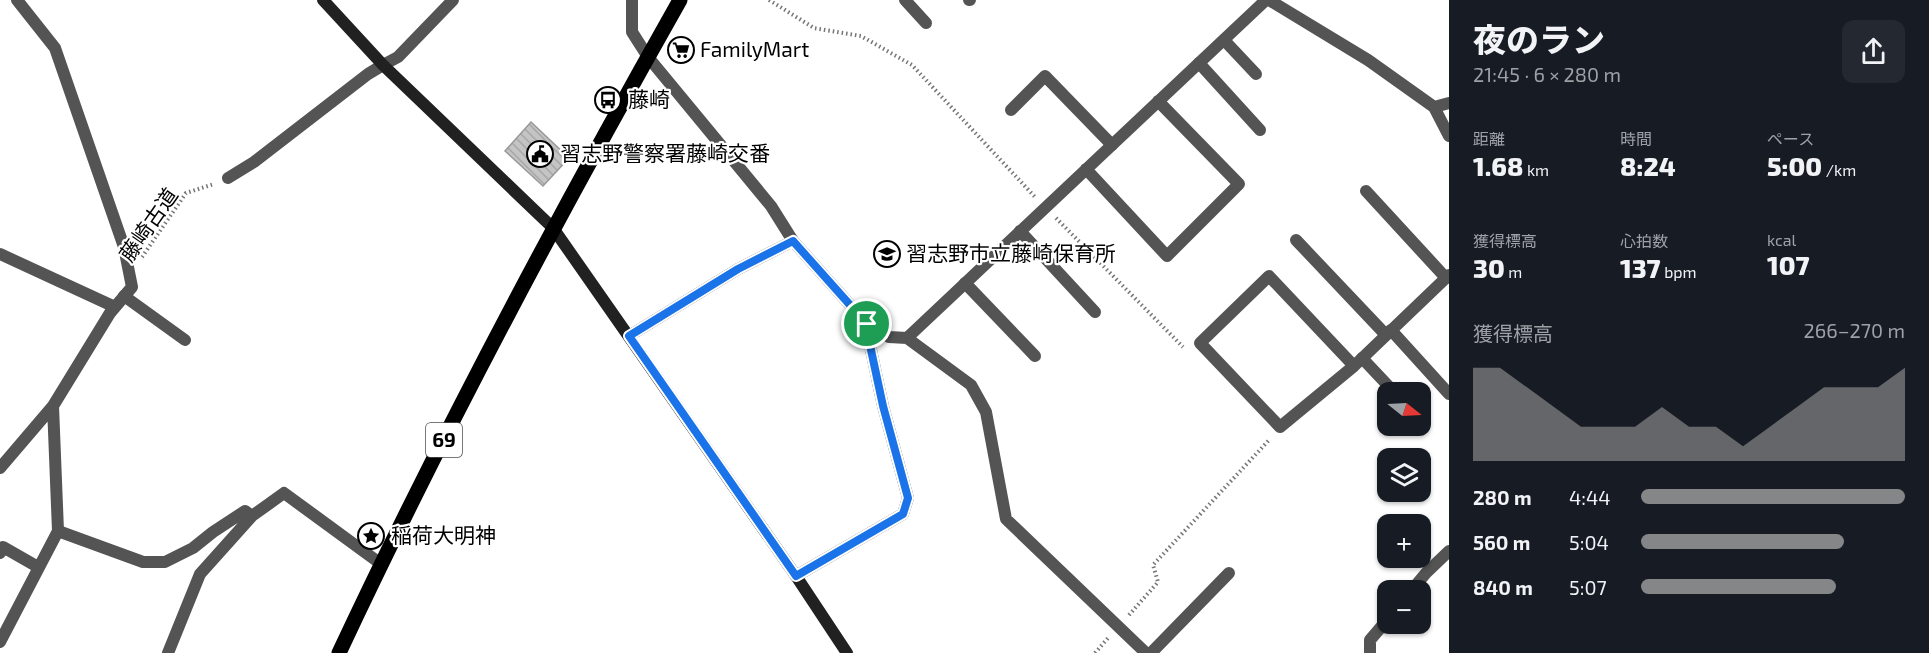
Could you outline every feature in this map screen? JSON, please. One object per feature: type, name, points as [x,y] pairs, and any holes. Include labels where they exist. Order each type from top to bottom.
[{"type":"main road","name":"69","points":[[339,653],[381,564],[553,228],[680,0]]},
{"type":"street","points":[[0,468],[53,406],[115,307],[132,287],[124,247],[55,48],[17,0]]},
{"type":"street","points":[[323,0],[383,65],[553,228],[796,576],[847,653]]},
{"type":"street","points":[[228,178],[254,162],[368,74],[398,57],[453,0]]},
{"type":"street","points":[[632,0],[632,32],[648,57],[771,206],[793,241],[867,324],[889,337],[907,338],[971,385],[986,412],[1006,519],[1146,653]]},
{"type":"street","points":[[905,0],[926,23]]},
{"type":"street","points":[[907,338],[1268,0],[1368,60],[1434,107],[1449,136]]},
{"type":"street","points":[[1224,39],[1256,74]]},
{"type":"street","points":[[1199,63],[1260,130]]},
{"type":"street","points":[[1011,110],[1045,76],[1113,145]]},
{"type":"street","points":[[1086,169],[1167,255],[1239,184],[1158,101]]},
{"type":"street","points":[[1434,107],[1449,103]]},
{"type":"street","points":[[1366,191],[1447,277],[1358,362],[1280,427],[1200,343],[1269,276],[1358,362],[1382,382]]},
{"type":"street","points":[[1020,231],[1095,312]]},
{"type":"street","points":[[1296,240],[1449,394]]},
{"type":"street","points":[[629,336],[738,269],[793,241]]},
{"type":"street","points":[[0,254],[115,307]]},
{"type":"street","points":[[965,283],[1035,356]]},
{"type":"street","points":[[124,296],[184,340]]},
{"type":"street","points":[[796,576],[903,514],[908,498],[883,406],[867,324]]},
{"type":"street","points":[[0,642],[58,531],[53,406]]},
{"type":"street","points":[[168,653],[200,574],[252,516],[284,493],[381,564]]},
{"type":"street","points":[[58,531],[143,561],[165,562],[193,548],[245,511],[252,516]]},
{"type":"street","points":[[0,553],[3,547],[38,567]]},
{"type":"street","points":[[1420,580],[1449,551]]},
{"type":"street","points":[[1151,653],[1228,573]]},
{"type":"street","points":[[1370,653],[1370,640],[1377,632]]},
{"type":"path","name":"藤崎古道","points":[[130,278],[141,258],[186,193],[228,178]]},
{"type":"path","points":[[1118,627],[1158,582],[1153,565],[1280,427]]},
{"type":"building","points":[[531,122],[569,158],[543,186],[505,151]]},
{"type":"place","name":"FamilyMart","points":[[681,50]]},
{"type":"place","name":"藤崎","points":[[608,100]]},
{"type":"place","name":"習志野警察署藤崎交番","points":[[540,154]]},
{"type":"place","name":"習志野市立藤崎保育所","points":[[887,254]]},
{"type":"place","name":"稲荷大明神","points":[[371,536]]},
{"type":"route","points":[[793,241],[867,324],[883,406],[908,498],[903,514],[796,576],[629,336],[738,269],[793,241]]}]
